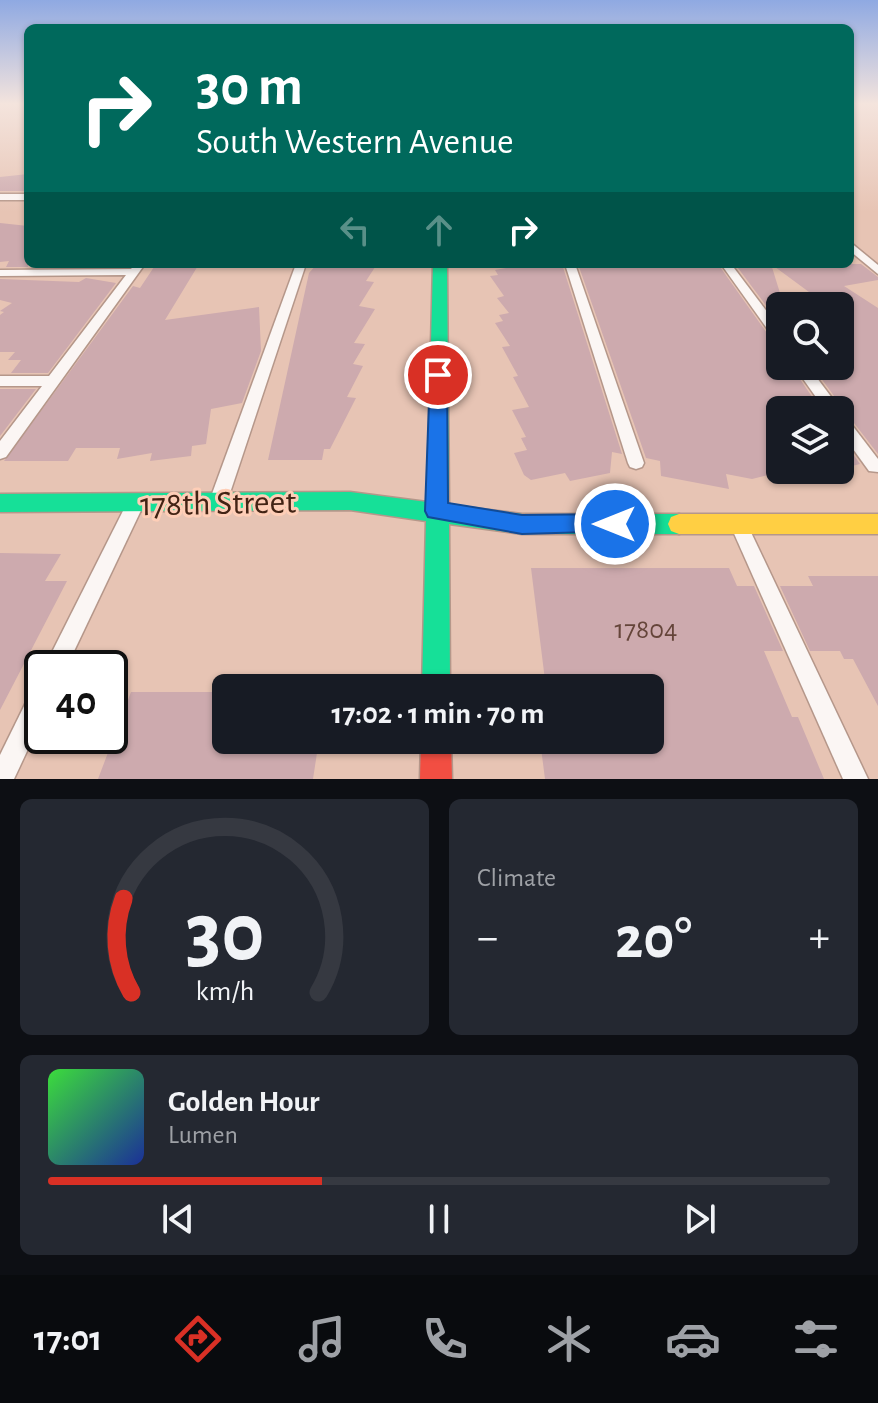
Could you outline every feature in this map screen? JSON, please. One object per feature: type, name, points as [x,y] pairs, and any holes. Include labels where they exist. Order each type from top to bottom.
[{"type":"street","points":[[436,674],[440,268]]},
{"type":"street","name":"178th Street","points":[[0,503],[350,501],[522,524],[878,524]]},
{"type":"street","points":[[436,754],[436,779]]},
{"type":"lane","points":[[0,197],[24,197]]},
{"type":"lane","points":[[854,249],[878,271]]},
{"type":"lane","points":[[0,273],[137,268]]},
{"type":"lane","points":[[0,453],[137,268]]},
{"type":"lane","points":[[218,502],[300,268]]},
{"type":"lane","points":[[571,268],[636,463]]},
{"type":"lane","points":[[729,268],[766,319]]},
{"type":"lane","points":[[0,381],[53,381]]},
{"type":"lane","points":[[854,439],[875,467]]},
{"type":"lane","points":[[64,650],[135,503]]},
{"type":"lane","points":[[739,523],[856,779]]},
{"type":"lane","points":[[1,779],[24,731]]},
{"type":"building","points":[[24,174],[24,191],[0,191],[0,177]]},
{"type":"building","points":[[0,223],[24,226],[24,267],[6,267],[9,261],[0,262]]},
{"type":"building","points":[[854,264],[861,264],[878,277],[878,280],[844,286],[853,292],[809,292],[776,268],[854,268]]},
{"type":"building","points":[[153,268],[197,268],[165,320],[259,307],[261,351],[242,403],[211,409],[206,444],[192,446],[191,456],[150,461],[152,453],[117,459],[120,448],[76,448],[68,461],[4,461],[133,286],[140,288]]},
{"type":"building","points":[[313,268],[374,268],[366,281],[374,282],[359,306],[375,309],[354,343],[365,344],[353,364],[363,366],[347,397],[356,398],[330,449],[324,449],[322,460],[268,460],[309,273]]},
{"type":"building","points":[[563,268],[622,454],[612,452],[610,473],[570,481],[565,473],[531,480],[524,475],[514,453],[527,450],[521,438],[526,437],[512,410],[529,407],[513,377],[518,376],[502,347],[510,346],[495,323],[503,321],[499,315],[509,313],[497,298],[504,296],[490,276],[498,275],[495,270]]},
{"type":"building","points":[[579,268],[721,268],[766,332],[766,380],[801,380],[811,396],[766,396],[766,476],[752,479],[726,474],[729,489],[661,476],[660,461],[646,458]]},
{"type":"building","points":[[738,268],[772,268],[780,292],[766,292],[766,305]]},
{"type":"building","points":[[86,278],[116,283],[48,373],[11,373],[21,360],[8,360],[15,352],[0,352],[0,315],[4,312],[0,311],[12,303],[0,300],[0,279],[79,282]]},
{"type":"building","points":[[854,292],[878,308],[878,454],[854,423],[854,396],[834,396],[822,380],[854,380]]},
{"type":"building","points":[[0,389],[36,389],[0,436]]},
{"type":"building","points":[[0,553],[61,554],[45,581],[67,581],[31,650],[24,650],[24,664],[0,710]]},
{"type":"building","points":[[531,568],[729,568],[737,586],[754,586],[783,651],[764,651],[792,717],[798,717],[824,779],[545,779],[542,754],[664,754],[664,674],[544,674]]},
{"type":"building","points":[[808,576],[878,576],[878,706],[853,659],[844,659],[840,651],[810,651],[780,586],[813,586]]},
{"type":"building","points":[[131,692],[212,692],[212,754],[317,754],[313,779],[98,779],[107,754],[128,754],[128,700]]},
{"type":"traffic: fast","points":[[436,674],[440,268]]},
{"type":"traffic: fast","points":[[0,503],[350,501],[522,524],[679,524]]},
{"type":"traffic: slow","points":[[679,524],[878,524]]},
{"type":"traffic: jam","points":[[436,754],[436,779]]},
{"type":"route","points":[[438,375],[436,511],[522,524],[615,524]]}]
